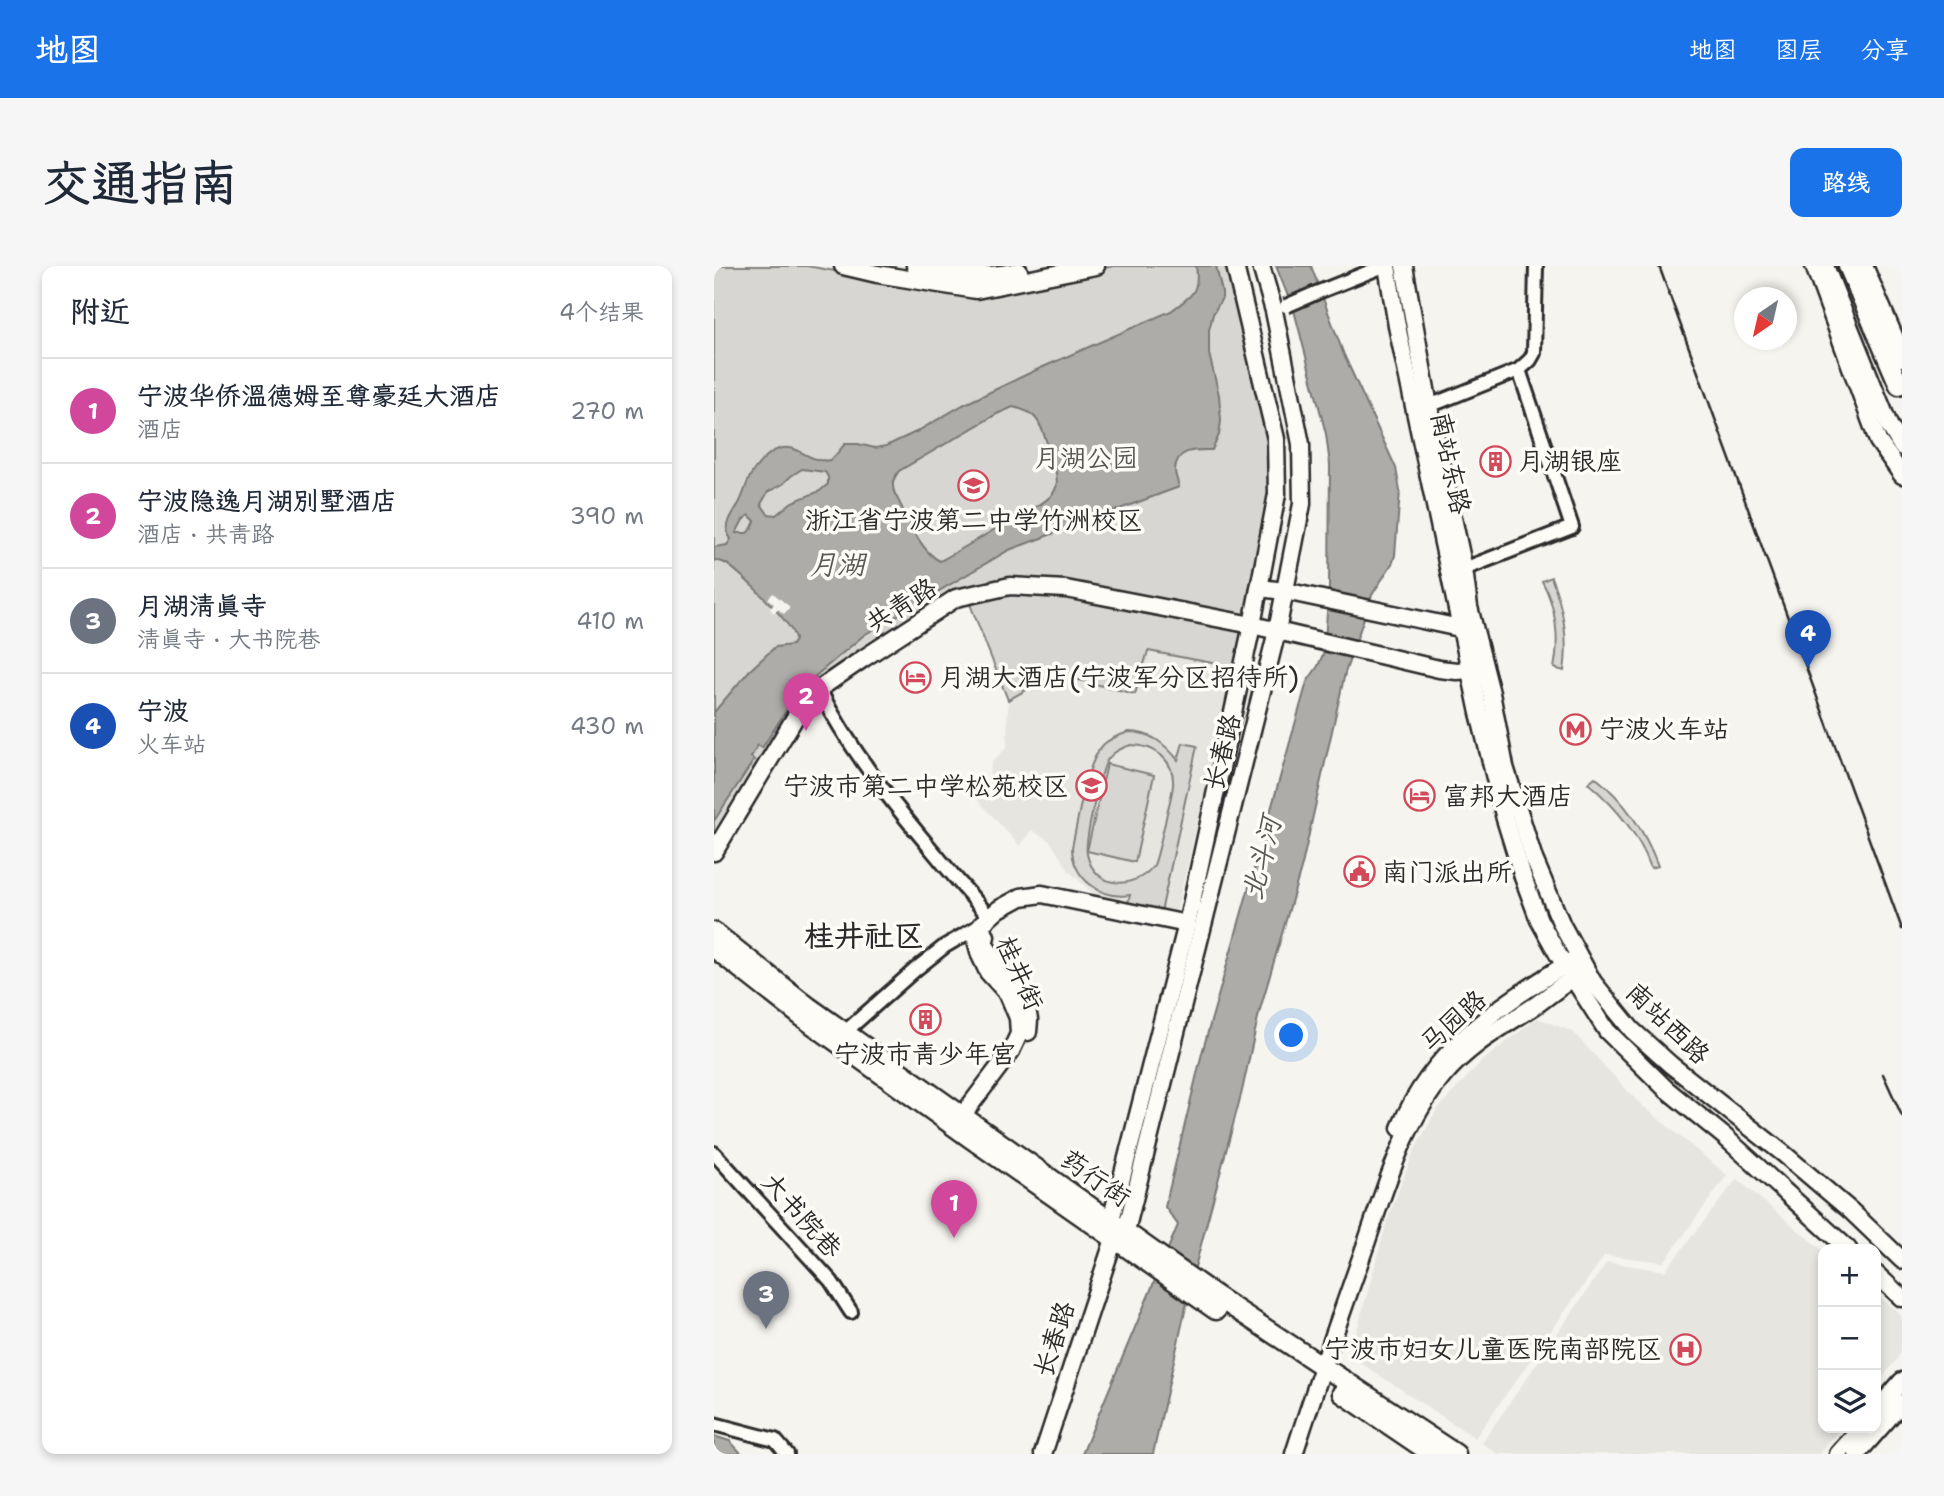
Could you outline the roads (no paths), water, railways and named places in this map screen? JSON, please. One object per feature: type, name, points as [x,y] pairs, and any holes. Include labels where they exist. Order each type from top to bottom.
[{"type":"main road","points":[[843,266],[877,274],[976,277],[1096,266]]},
{"type":"main road","points":[[915,266],[976,277],[1007,274],[1042,266]]},
{"type":"main road","name":"长春路","points":[[1111,1220],[1186,929],[1252,625],[1277,494],[1276,439],[1235,266]]},
{"type":"main road","name":"长春路","points":[[1042,1454],[1119,1237],[1277,631],[1302,504],[1301,444],[1280,308],[1261,266]]},
{"type":"main road","name":"南站东路","points":[[1386,266],[1397,326],[1478,669]]},
{"type":"main road","name":"南站东路","points":[[1404,266],[1429,406],[1464,569],[1469,629]]},
{"type":"main road","points":[[1814,266],[1878,441],[1902,475]]},
{"type":"main road","points":[[1825,266],[1889,425],[1902,447]]},
{"type":"main road","points":[[1848,266],[1899,385]]},
{"type":"main road","points":[[1863,266],[1902,357]]},
{"type":"main road","name":"共青路","points":[[714,852],[799,711],[819,689],[956,598],[1010,586],[1066,589],[1252,625],[1439,669],[1478,669]]},
{"type":"main road","points":[[1259,588],[1469,629]]},
{"type":"main road","name":"南站西路","points":[[1478,669],[1505,819],[1523,877],[1539,920],[1576,968],[1607,1031],[1666,1089],[1725,1137],[1843,1244]]},
{"type":"main road","name":"桂井街","points":[[966,1119],[1011,1051],[1019,1034],[1018,1018],[1008,994],[988,972],[980,955],[976,940],[985,921],[1021,897],[1042,894],[1186,929]]},
{"type":"main road","name":"桂井街","points":[[966,1119],[1019,1055],[1028,1037],[1026,1003],[984,944],[987,933],[1000,918],[1023,906],[1048,905],[1186,929]]},
{"type":"main road","name":"药行街","points":[[714,932],[809,1007],[1111,1220],[1119,1237]]},
{"type":"main road","name":"药行街","points":[[714,948],[814,1025],[1212,1301],[1321,1372],[1457,1454]]},
{"type":"main road","name":"南站西路","points":[[1576,968],[1593,982],[1632,1030],[1671,1065],[1813,1178],[1902,1260]]},
{"type":"main road","name":"马园路","points":[[1294,1454],[1384,1191],[1397,1136],[1410,1105],[1435,1067],[1458,1041],[1489,1017],[1576,968]]},
{"type":"main road","points":[[1881,1279],[1902,1298]]},
{"type":"main road","name":"药行街","points":[[1321,1372],[1433,1454]]},
{"type":"main road","points":[[1881,1405],[1902,1381]]},
{"type":"main road","points":[[1857,1454],[1902,1403]]},
{"type":"main road","points":[[1838,1454],[1857,1433]]},
{"type":"street","points":[[1280,308],[1386,266]]},
{"type":"street","points":[[1429,406],[1519,370],[1530,360],[1534,353],[1536,266]]},
{"type":"street","points":[[1464,569],[1572,527],[1519,370]]},
{"type":"street","points":[[819,689],[834,718],[892,801],[985,921],[916,968],[845,1032]]},
{"type":"street","name":"大书院巷","points":[[714,1153],[823,1271],[851,1312]]},
{"type":"street","points":[[714,1424],[775,1440],[788,1454]]},
{"type":"water","name":"月湖","points":[[1196,266],[1216,266],[1222,292],[1209,330],[1209,354],[1219,395],[1221,421],[1219,435],[1212,450],[1188,452],[1179,458],[1175,470],[1179,487],[1009,550],[864,635],[800,689],[762,748],[758,745],[751,757],[754,760],[714,821],[714,712],[749,671],[775,647],[792,645],[795,640],[777,611],[753,587],[725,563],[714,560],[714,547],[727,545],[731,539],[727,530],[729,522],[758,464],[774,451],[786,448],[816,459],[830,460],[845,444],[875,448],[886,446],[1034,371],[1171,311],[1192,293],[1197,275]],"holes":[[[1013,407],[1032,415],[1039,424],[1055,467],[1057,486],[1041,504],[940,561],[932,556],[914,531],[894,491],[895,477],[899,471]],[[802,469],[825,472],[828,484],[820,491],[792,502],[776,515],[768,514],[761,504],[768,492]],[[749,515],[755,521],[747,533],[736,533]]]},
{"type":"water","name":"北斗河","points":[[1276,266],[1311,266],[1344,355],[1396,468],[1400,491],[1395,555],[1372,595],[1345,673],[1302,865],[1259,1013],[1242,1091],[1194,1271],[1153,1454],[1082,1454],[1178,1225],[1165,1207],[1202,1053],[1307,682],[1324,652],[1329,587],[1330,465],[1326,434],[1295,314]]},
{"type":"water","points":[[714,1436],[730,1441],[742,1454],[721,1454],[714,1449]]},
{"type":"railway","points":[[1659,266],[1902,929]]},
{"type":"railway","points":[[1883,1074],[1902,1116]]},
{"type":"place","name":"月湖银座","points":[[1495,461]]},
{"type":"place","name":"浙江省宁波第二中学竹洲校区","points":[[974,485]]},
{"type":"place","name":"宁波","points":[[1808,668]]},
{"type":"place","name":"月湖大酒店(宁波军分区招待所)","points":[[916,677]]},
{"type":"place","name":"宁波火车站","points":[[1576,729]]},
{"type":"place","name":"宁波隐逸月湖别墅酒店","points":[[806,731]]},
{"type":"place","name":"宁波市第二中学松苑校区","points":[[1092,786]]},
{"type":"place","name":"富邦大酒店","points":[[1420,796]]},
{"type":"place","name":"南门派出所","points":[[1359,872]]},
{"type":"place","name":"宁波市青少年宫","points":[[925,1019]]},
{"type":"place","name":"宁波华侨温德姆至尊豪廷大酒店","points":[[954,1238]]},
{"type":"place","name":"月湖清真寺","points":[[766,1329]]},
{"type":"place","name":"宁波市妇女儿童医院南部院区","points":[[1685,1349]]},
{"type":"district","name":"桂井社区","points":[[864,936]]},
{"type":"park label","name":"月湖公园","points":[[1086,458]]}]
